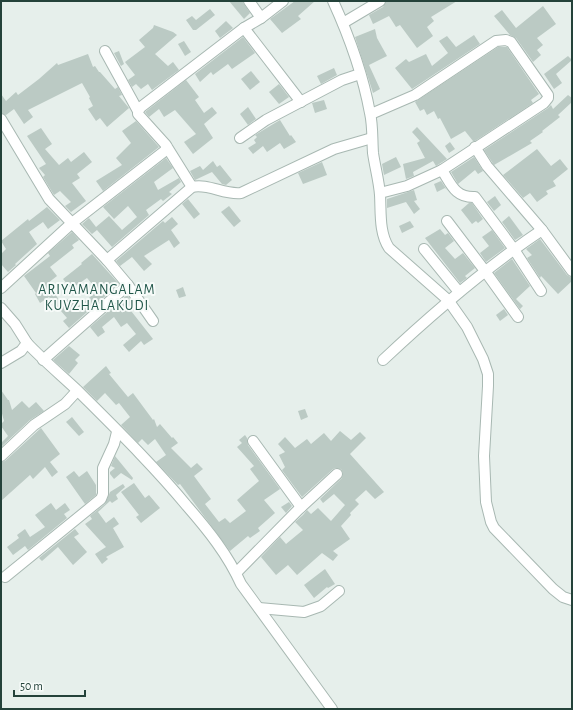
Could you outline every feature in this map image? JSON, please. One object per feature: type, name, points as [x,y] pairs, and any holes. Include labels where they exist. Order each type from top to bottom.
[{"type":"street","points":[[249,1],[261,18]]},
{"type":"street","points":[[138,111],[142,106],[244,28],[261,18],[283,1]]},
{"type":"street","points":[[333,1],[343,23],[370,114],[365,139],[380,193],[381,224],[387,245],[446,302],[467,326],[483,359],[488,374],[484,456],[486,502],[491,522],[498,533],[553,589],[563,597],[572,600]]},
{"type":"street","points":[[343,23],[380,1]]},
{"type":"street","points":[[244,28],[301,102]]},
{"type":"street","points":[[370,114],[415,96],[496,41],[508,40],[511,42],[547,93],[548,98],[544,103],[442,170],[407,186],[380,193]]},
{"type":"street","points":[[105,51],[138,111],[138,114],[167,147],[192,187]]},
{"type":"street","points":[[240,138],[266,120],[342,80],[357,74]]},
{"type":"street","points":[[1,118],[49,199],[107,260],[128,285],[153,321]]},
{"type":"street","points":[[107,260],[192,187],[200,186],[227,193],[241,193],[334,149],[365,139]]},
{"type":"street","points":[[1,288],[72,223],[163,152],[167,147]]},
{"type":"street","points":[[475,147],[487,166],[542,230],[572,271]]},
{"type":"street","points":[[442,170],[461,195],[475,197],[514,248],[541,291]]},
{"type":"street","points":[[447,221],[518,317]]},
{"type":"street","points":[[383,360],[458,292],[514,248],[542,230]]},
{"type":"street","points":[[424,249],[458,292]]},
{"type":"street","points":[[43,360],[128,285]]},
{"type":"street","points":[[1,308],[15,324],[27,343],[75,394],[117,432],[179,496],[211,534],[236,573],[241,584],[332,709]]},
{"type":"street","points":[[1,363],[21,351],[27,343]]},
{"type":"street","points":[[1,456],[34,425],[65,404],[75,394]]},
{"type":"street","points":[[4,577],[101,498],[103,494],[102,472],[117,432]]},
{"type":"street","points":[[253,440],[301,507]]},
{"type":"street","points":[[236,573],[301,507],[337,474]]},
{"type":"street","points":[[258,608],[304,612],[320,606],[339,591]]},
{"type":"building","points":[[229,1],[242,1],[250,13],[244,19]]},
{"type":"building","points":[[295,1],[315,1],[298,16],[301,19],[282,33],[270,19]]},
{"type":"building","points":[[386,1],[457,1],[431,17],[434,21],[427,27],[433,36],[417,48],[400,25],[396,27],[389,16],[373,24],[369,15],[383,7]]},
{"type":"building","points":[[543,6],[556,24],[537,38],[543,45],[537,50],[541,55],[533,62],[516,38],[510,35],[494,16],[502,10],[516,28]]},
{"type":"building","points":[[210,9],[215,15],[196,30],[193,30],[186,20],[192,16],[196,20]]},
{"type":"building","points":[[226,21],[233,28],[220,38],[215,31]]},
{"type":"building","points":[[154,25],[177,35],[155,54],[168,66],[173,62],[179,70],[152,90],[148,84],[141,89],[136,84],[132,87],[128,80],[135,75],[125,62],[145,47],[139,40],[153,28]]},
{"type":"building","points":[[375,29],[377,38],[387,56],[369,65],[380,89],[373,93],[355,37]]},
{"type":"building","points":[[474,35],[480,44],[412,89],[395,68],[406,59],[409,62],[426,54],[432,66],[448,53],[439,41],[447,36],[456,47]]},
{"type":"building","points":[[243,37],[255,53],[232,69],[228,64],[213,75],[211,72],[200,82],[195,74]]},
{"type":"building","points":[[184,41],[191,52],[185,56],[178,44]]},
{"type":"building","points":[[498,47],[507,47],[539,94],[531,100],[533,103],[475,141],[473,141],[465,131],[451,139],[440,118],[438,119],[434,111],[427,115],[424,109],[420,111],[415,102]]},
{"type":"building","points":[[119,51],[124,64],[121,66],[114,53]]},
{"type":"building","points":[[88,54],[93,67],[95,66],[115,89],[118,87],[122,95],[119,96],[129,108],[107,127],[100,118],[96,121],[88,109],[93,106],[82,83],[28,110],[33,117],[24,124],[14,109],[6,115],[1,113],[1,94],[6,101],[16,92],[18,95],[57,63],[58,65]]},
{"type":"building","points":[[568,56],[572,60],[556,74],[562,83],[554,89],[544,74]]},
{"type":"building","points":[[334,68],[337,75],[321,84],[317,76]]},
{"type":"building","points":[[251,71],[260,82],[250,90],[241,79]]},
{"type":"building","points":[[186,80],[199,97],[195,100],[204,113],[212,107],[217,113],[204,124],[213,138],[193,154],[184,142],[196,134],[175,110],[164,117],[159,109],[149,117],[145,112]]},
{"type":"building","points":[[279,84],[289,97],[279,104],[269,92]]},
{"type":"building","points":[[568,95],[572,98],[572,102],[558,115],[560,117],[530,141],[532,143],[494,165],[484,150],[551,105],[553,109]]},
{"type":"building","points":[[324,100],[327,109],[315,113],[312,103]]},
{"type":"building","points":[[248,107],[256,119],[248,125],[240,114]]},
{"type":"building","points":[[280,120],[290,136],[291,135],[296,142],[284,149],[280,143],[267,152],[263,146],[253,154],[248,148],[256,143],[254,140],[257,137],[255,135]]},
{"type":"building","points":[[136,121],[159,147],[103,191],[96,181],[122,165],[116,158],[131,143],[122,131]]},
{"type":"building","points":[[417,127],[447,159],[436,166],[433,161],[413,172],[414,176],[406,179],[403,164],[425,158],[417,143],[420,141],[412,132]]},
{"type":"building","points":[[41,128],[52,144],[45,149],[59,165],[68,158],[71,162],[84,152],[92,162],[77,174],[80,178],[72,183],[86,201],[71,212],[65,206],[71,202],[60,191],[54,195],[43,177],[45,175],[39,168],[46,164],[27,136]]},
{"type":"building","points":[[450,142],[455,149],[449,153],[445,146]]},
{"type":"building","points":[[537,149],[551,166],[560,159],[568,169],[553,181],[556,186],[546,191],[548,194],[537,202],[530,193],[523,198],[503,175]]},
{"type":"building","points":[[396,157],[401,167],[384,175],[382,164]]},
{"type":"building","points":[[474,157],[483,171],[478,174],[475,170],[458,184],[451,172]]},
{"type":"building","points":[[166,158],[173,168],[154,182],[158,190],[179,178],[181,182],[169,192],[172,194],[163,201],[161,199],[146,210],[149,215],[112,247],[97,230],[92,234],[82,224],[89,218],[96,227],[109,216],[122,230],[137,217],[128,206],[114,219],[103,207]]},
{"type":"building","points":[[213,161],[217,167],[220,165],[232,180],[226,185],[222,184],[212,172],[195,180],[190,171],[200,166],[203,170]]},
{"type":"building","points":[[322,162],[327,175],[303,184],[298,173]]},
{"type":"building","points":[[441,181],[447,190],[445,188],[437,192],[434,184]]},
{"type":"building","points":[[414,190],[417,200],[414,201],[420,209],[414,214],[406,202],[387,208],[387,199]]},
{"type":"building","points":[[495,196],[501,205],[494,211],[487,202]]},
{"type":"building","points":[[188,199],[200,214],[194,219],[182,204]]},
{"type":"building","points":[[469,203],[472,203],[483,219],[478,223],[476,221],[472,224],[461,210]]},
{"type":"building","points":[[229,206],[241,221],[234,227],[221,212]]},
{"type":"building","points":[[47,207],[60,220],[48,229],[43,222],[29,232],[37,244],[8,272],[1,264],[1,254],[6,249],[1,241],[28,219],[29,221]]},
{"type":"building","points":[[509,216],[523,235],[515,240],[502,222]]},
{"type":"building","points":[[172,217],[178,224],[171,230],[180,243],[174,248],[169,240],[144,256],[152,264],[144,271],[132,257],[120,266],[116,261],[163,221],[165,223]]},
{"type":"building","points":[[410,221],[414,227],[402,233],[399,226]]},
{"type":"building","points":[[440,229],[445,235],[448,233],[454,241],[445,248],[455,259],[463,253],[475,268],[465,276],[467,278],[460,283],[425,238]]},
{"type":"building","points":[[492,230],[505,248],[486,262],[480,253],[489,246],[482,237]]},
{"type":"building","points":[[72,232],[79,240],[72,245],[74,248],[50,267],[57,276],[48,283],[61,303],[70,298],[77,307],[98,291],[87,278],[71,289],[63,279],[92,254],[119,284],[69,328],[63,321],[67,318],[49,297],[40,303],[35,294],[36,293],[24,276],[50,256],[48,253]]},
{"type":"building","points":[[540,239],[567,275],[572,278],[572,281],[558,294],[541,276],[540,278],[527,258],[532,255],[526,249]]},
{"type":"building","points":[[512,259],[530,286],[516,299],[523,306],[520,309],[494,273]]},
{"type":"building","points":[[183,287],[186,296],[179,298],[176,290]]},
{"type":"building","points":[[127,295],[133,303],[128,307],[153,339],[144,345],[141,341],[129,352],[123,345],[136,334],[127,323],[121,327],[114,317],[102,327],[105,332],[98,337],[90,327]]},
{"type":"building","points":[[504,309],[508,315],[500,321],[496,315]]},
{"type":"building","points":[[69,346],[80,355],[75,360],[78,363],[69,374],[53,360]]},
{"type":"building","points":[[106,366],[111,373],[109,374],[128,397],[133,393],[153,420],[154,419],[157,427],[160,424],[178,443],[171,448],[191,468],[197,463],[203,469],[194,476],[211,499],[205,504],[219,522],[225,518],[230,523],[246,511],[237,500],[259,481],[250,469],[254,466],[237,447],[242,443],[239,440],[245,435],[248,445],[280,489],[264,500],[275,513],[258,528],[260,531],[250,538],[248,536],[230,551],[180,484],[178,485],[156,462],[166,455],[155,439],[148,445],[142,439],[138,443],[121,425],[130,417],[119,403],[116,405],[105,393],[97,401],[83,387]]},
{"type":"building","points":[[1,390],[9,400],[12,410],[22,401],[29,408],[36,402],[44,411],[30,420],[1,447],[1,443],[8,436],[1,426],[4,421],[1,410]]},
{"type":"building","points":[[305,409],[308,417],[301,420],[298,411]]},
{"type":"building","points":[[72,417],[84,432],[79,436],[66,422]]},
{"type":"building","points":[[41,428],[60,454],[50,462],[58,472],[52,477],[45,467],[33,479],[30,475],[1,501],[1,462],[5,461]]},
{"type":"building","points":[[340,431],[351,440],[360,432],[366,438],[350,454],[384,492],[375,499],[366,490],[355,500],[359,504],[350,513],[351,515],[341,526],[350,539],[333,551],[338,555],[333,561],[322,553],[297,575],[288,565],[276,575],[261,557],[280,537],[286,544],[303,530],[295,522],[307,510],[311,514],[318,508],[331,521],[345,505],[334,494],[323,503],[320,499],[342,478],[343,473],[341,469],[333,469],[302,497],[282,470],[285,467],[279,455],[285,452],[278,444],[285,437],[295,448],[307,439],[311,444],[324,433],[331,441]]},
{"type":"building","points":[[115,456],[133,478],[132,480],[121,473],[114,479],[110,474],[110,472],[115,468],[111,466]]},
{"type":"building","points":[[74,471],[79,477],[87,471],[96,485],[96,495],[85,504],[66,477]]},
{"type":"building","points":[[134,483],[145,498],[149,495],[160,508],[141,523],[136,517],[139,515],[121,492]]},
{"type":"building","points":[[123,484],[125,487],[116,495],[118,499],[112,503],[110,501],[98,512],[106,523],[114,517],[119,524],[113,528],[124,547],[106,557],[108,559],[102,564],[95,554],[106,547],[85,524],[92,519],[90,516],[105,504],[110,492]]},
{"type":"building","points":[[289,502],[292,506],[286,513],[281,507]]},
{"type":"building","points":[[51,503],[56,510],[65,503],[70,510],[64,514],[67,518],[28,550],[25,546],[13,555],[7,547],[19,538],[17,535],[25,529],[30,537],[45,527],[35,515]]},
{"type":"building","points":[[75,529],[79,534],[74,537],[87,552],[73,565],[58,547],[42,561],[39,558]]},
{"type":"building","points":[[325,569],[335,584],[328,588],[327,587],[314,598],[304,585]]},
{"type":"district","name":"ARIYAMANGALAM KUVZHALAKUDI","points":[[97,298]]}]
